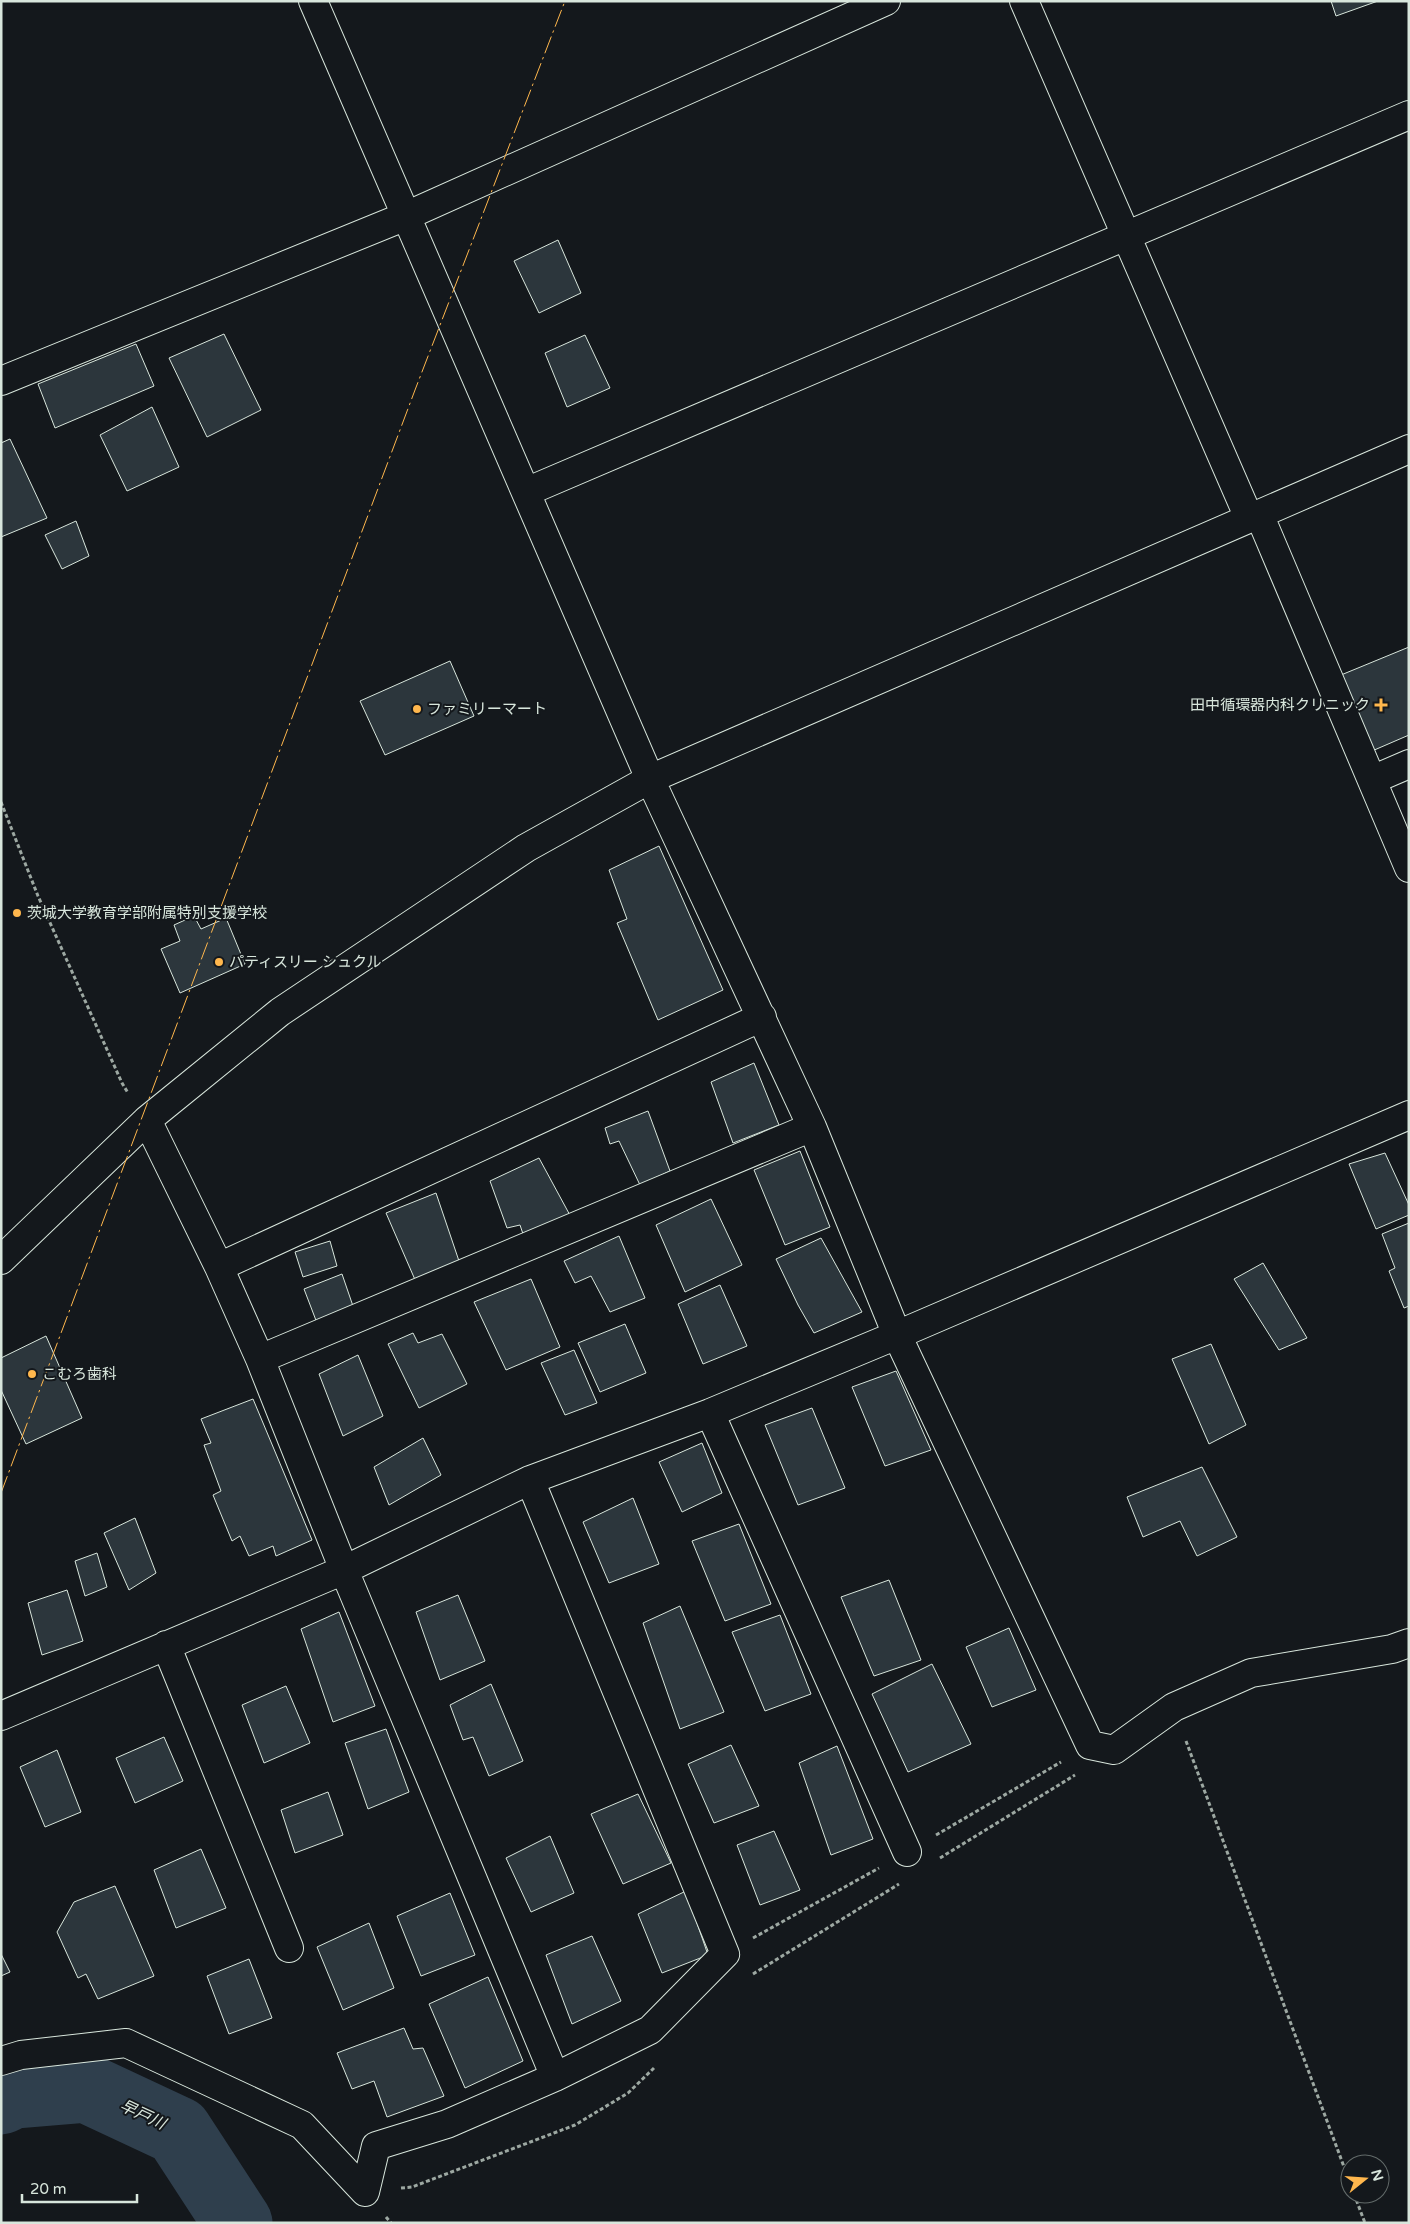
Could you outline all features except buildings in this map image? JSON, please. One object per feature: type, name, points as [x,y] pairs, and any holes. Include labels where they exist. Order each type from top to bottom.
[{"type":"street","points":[[313,1],[650,778],[812,1127],[897,1335],[1090,1746],[1114,1750],[1174,1707],[1251,1674],[1392,1649],[1409,1643]]},
{"type":"street","points":[[1,381],[406,216],[886,1]]},
{"type":"street","points":[[1024,1],[1126,235],[1372,780],[1409,868]]},
{"type":"street","points":[[526,492],[1409,114]]},
{"type":"street","points":[[1,1260],[147,1120],[280,1012],[526,848],[650,778],[1409,449]]},
{"type":"street","points":[[1372,780],[1409,764]]},
{"type":"street","points":[[219,1267],[762,1017]]},
{"type":"street","points":[[1,1716],[344,1570],[530,1480],[710,1412],[897,1335],[1409,1115]]},
{"type":"street","points":[[147,1120],[219,1267],[260,1359],[344,1570],[556,2078]]},
{"type":"street","points":[[260,1359],[812,1127]]},
{"type":"street","points":[[710,1412],[907,1852]]},
{"type":"street","points":[[365,2192],[376,2146],[447,2124],[556,2078],[650,2030],[724,1954],[530,1480]]},
{"type":"street","points":[[166,1645],[289,1948]]},
{"type":"street","points":[[1,2061],[21,2055],[126,2043],[302,2125],[365,2192]]},
{"type":"path","points":[[1,802],[38,896],[122,1084],[147,1120]]},
{"type":"path","points":[[1174,1707],[1340,2156]]},
{"type":"path","points":[[939,1859],[1114,1750]]},
{"type":"path","points":[[748,1978],[906,1880]]},
{"type":"path","points":[[365,2192],[412,2187],[576,2125],[628,2093],[656,2066]]},
{"type":"path","points":[[1358,2204],[1365,2223]]},
{"type":"waterway","name":"早戸川","points":[[1,2100],[14,2094],[86,2088],[178,2131],[238,2223]]},
{"type":"power","points":[[1,1493],[415,390],[565,1]]},
{"type":"place","name":"田中循環器内科クリニック","points":[[1381,705]]},
{"type":"place","name":"ファミリーマート","points":[[417,709]]},
{"type":"place","name":"茨城大学教育学部附属特別支援学校","points":[[17,913]]},
{"type":"place","name":"パティスリー シュクル","points":[[219,962]]},
{"type":"place","name":"こむろ歯科","points":[[32,1374]]}]
